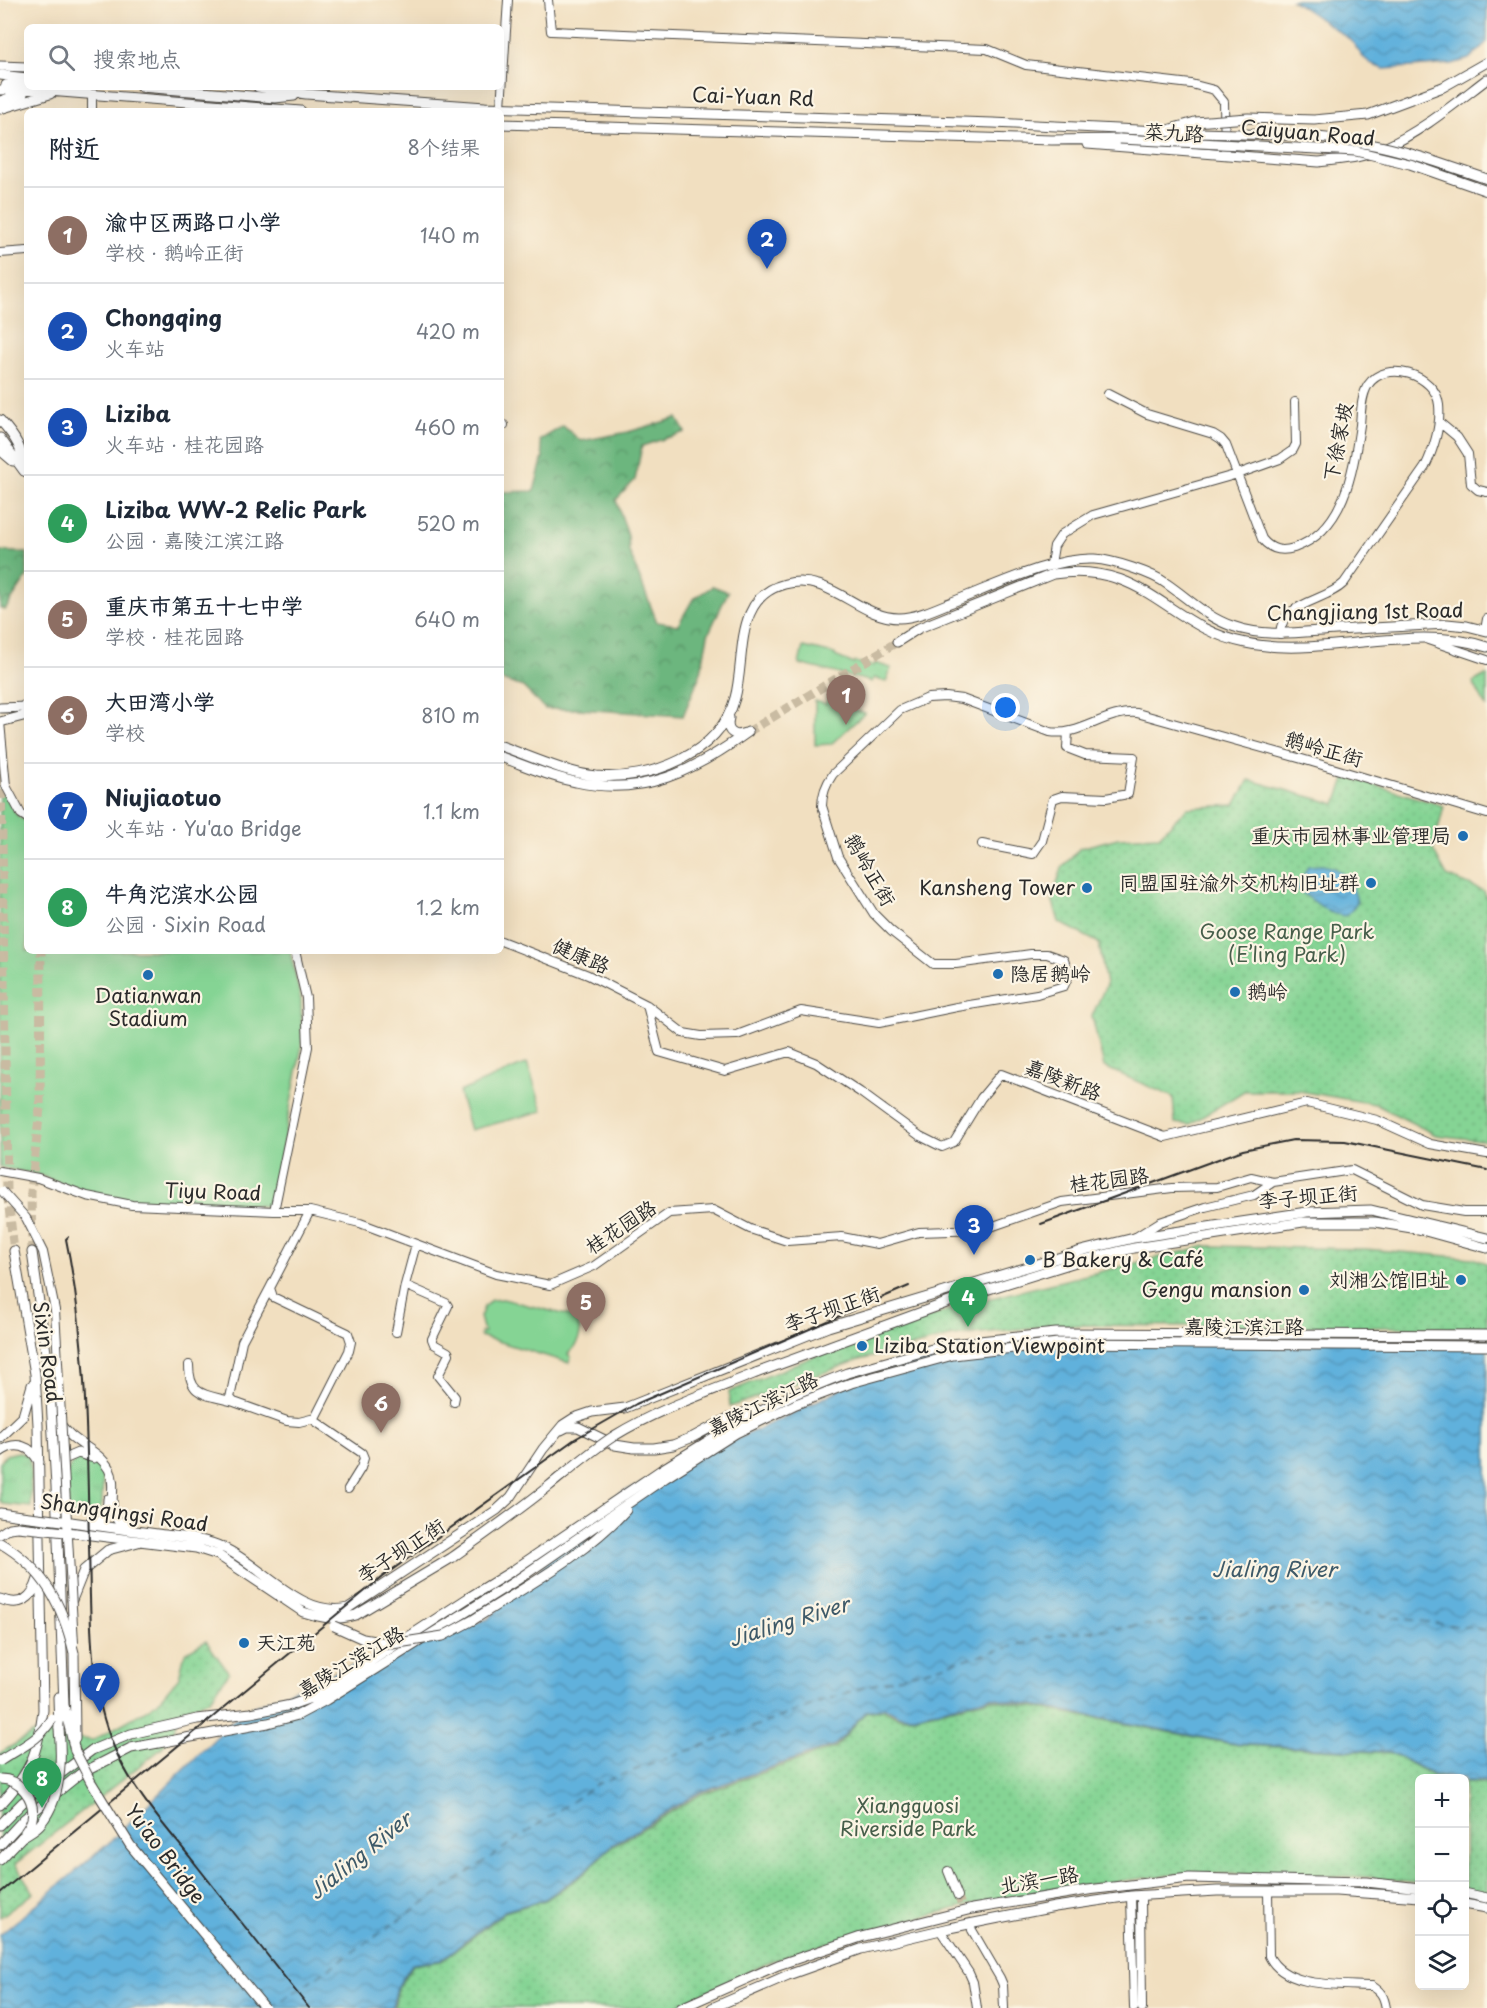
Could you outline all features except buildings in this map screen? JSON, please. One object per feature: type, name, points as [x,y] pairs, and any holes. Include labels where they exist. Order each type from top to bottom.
[{"type":"main road","name":"菜九路","points":[[1164,132],[1194,122],[1248,118],[1314,120],[1368,115],[1443,87],[1487,62]]},
{"type":"main road","points":[[0,66],[24,67]]},
{"type":"main road","points":[[0,75],[24,79]]},
{"type":"main road","name":"菜九路","points":[[1053,140],[1119,148],[1225,153],[1319,162],[1352,158],[1382,149],[1408,135],[1437,117],[1487,79]]},
{"type":"main road","points":[[0,89],[24,81]]},
{"type":"main road","points":[[0,89],[24,89]]},
{"type":"main road","points":[[36,90],[264,108]]},
{"type":"main road","points":[[178,90],[275,98],[306,94]]},
{"type":"main road","points":[[279,90],[306,94]]},
{"type":"main road","points":[[0,101],[18,94],[61,92]]},
{"type":"main road","points":[[0,109],[61,92]]},
{"type":"main road","name":"Cai-Yuan Rd","points":[[306,94],[501,107],[993,123],[1200,133]]},
{"type":"main road","name":"Cai-Yuan Rd","points":[[504,124],[1053,140],[1120,139]]},
{"type":"main road","name":"Caiyuan Road","points":[[1200,133],[1320,137],[1368,143],[1413,154],[1487,179]]},
{"type":"main road","name":"Caiyuan Road","points":[[1120,139],[1356,151],[1410,164],[1487,191]]},
{"type":"main road","points":[[0,420],[16,438],[24,462]]},
{"type":"main road","points":[[0,438],[24,469]]},
{"type":"main road","points":[[0,450],[24,470]]},
{"type":"main road","name":"Changjiang 1st Road","points":[[898,618],[925,612],[1052,564],[1074,559],[1096,559],[1117,563],[1164,581],[1205,614],[1248,631],[1280,634],[1447,624],[1486,630]]},
{"type":"main road","points":[[504,758],[577,782],[596,785],[633,785],[656,782],[689,770],[724,749],[748,732],[738,735],[730,731],[728,727],[738,686],[744,631],[752,609],[769,591],[796,582],[830,588],[873,611],[898,618],[906,628],[897,642],[919,628],[1053,574],[1074,571],[1096,572],[1131,583],[1198,625],[1245,643],[1287,648],[1424,639],[1464,641],[1487,647]]},
{"type":"main road","points":[[0,708],[24,707]]},
{"type":"main road","points":[[504,747],[597,776],[632,775],[654,770],[692,753],[718,731],[731,710]]},
{"type":"main road","points":[[0,722],[24,716]]},
{"type":"main road","name":"李子坝正街","points":[[267,1581],[310,1605],[327,1609],[348,1608],[512,1497],[557,1431],[574,1418],[592,1412],[624,1408],[828,1328],[1081,1251],[1134,1238],[1307,1212],[1371,1210],[1487,1238]]},
{"type":"main road","name":"李子坝正街","points":[[267,1581],[303,1612],[341,1620],[356,1615],[453,1557],[615,1436],[691,1400],[756,1373],[960,1298],[1079,1260],[1134,1248],[1303,1222],[1375,1222],[1418,1229],[1487,1248]]},
{"type":"main road","name":"Sixin Road","points":[[0,1805],[25,1774],[40,1739],[43,1710],[40,1463],[35,1374],[14,1251]]},
{"type":"main road","name":"Sixin Road","points":[[32,1252],[51,1400],[62,1653]]},
{"type":"main road","name":"嘉陵江滨江路","points":[[0,1825],[23,1802],[92,1750],[131,1734],[197,1719],[252,1713],[291,1705],[319,1695],[512,1571],[661,1470],[734,1425],[792,1395],[847,1374],[950,1344],[1056,1333],[1487,1335]]},
{"type":"main road","name":"嘉陵江滨江路","points":[[0,1845],[24,1819],[80,1774],[131,1748],[268,1723],[298,1715],[326,1700],[509,1586],[736,1433],[796,1404],[851,1383],[953,1355],[1058,1343],[1487,1346]]},
{"type":"main road","points":[[0,1438],[23,1416],[35,1374]]},
{"type":"main road","points":[[557,1431],[567,1427],[578,1427],[615,1445],[654,1448],[673,1445],[730,1417],[792,1395]]},
{"type":"main road","points":[[51,1400],[62,1427],[75,1440],[100,1458],[111,1472],[112,1508],[119,1522],[130,1528],[157,1534]]},
{"type":"main road","points":[[0,1452],[9,1447],[22,1446],[34,1452],[40,1463]]},
{"type":"main road","points":[[56,1486],[59,1468],[64,1459],[78,1453],[99,1461],[108,1473],[108,1504],[105,1515],[96,1522],[71,1522]]},
{"type":"main road","points":[[303,1612],[363,1639],[392,1644],[442,1636],[473,1620],[578,1553],[608,1529],[638,1498]]},
{"type":"main road","points":[[0,1508],[18,1516]]},
{"type":"main road","name":"Shangqingsi Road","points":[[0,1513],[196,1539],[223,1547],[267,1581]]},
{"type":"main road","name":"Shangqingsi Road","points":[[0,1534],[9,1528],[18,1527],[196,1548],[218,1555],[267,1581]]},
{"type":"main road","points":[[0,1860],[22,1837],[41,1824],[59,1781],[62,1653],[73,1593],[84,1570],[108,1551],[143,1540]]},
{"type":"main road","points":[[0,1543],[22,1558],[49,1587],[62,1609],[74,1653],[75,1751]]},
{"type":"main road","points":[[0,1599],[18,1603],[25,1601],[35,1588],[41,1562]]},
{"type":"main road","points":[[0,1761],[44,1732],[61,1706]]},
{"type":"main road","name":"Yu'ao Bridge","points":[[61,1706],[75,1751],[91,1782],[130,1845],[265,2008]]},
{"type":"main road","points":[[0,1779],[15,1782],[26,1792],[32,1804],[32,1820],[22,1837]]},
{"type":"main road","name":"北滨一路","points":[[681,2008],[778,1965],[861,1937],[972,1909],[1088,1890],[1189,1878],[1366,1882],[1415,1888]]},
{"type":"main road","name":"北滨一路","points":[[712,2008],[788,1975],[861,1949],[1054,1907],[1136,1896],[1217,1891],[1336,1891],[1415,1897]]},
{"type":"main road","points":[[1469,1894],[1487,1898]]},
{"type":"main road","points":[[1469,1905],[1487,1908]]},
{"type":"street","points":[[504,61],[508,0]]},
{"type":"street","points":[[548,0],[551,31],[987,49],[1026,65],[1191,84],[1214,90],[1224,102],[1225,153]]},
{"type":"street","points":[[501,107],[502,90]]},
{"type":"street","points":[[92,94],[92,108]]},
{"type":"street","points":[[0,253],[24,250]]},
{"type":"street","name":"下徐家坡","points":[[1238,474],[1262,539],[1268,546],[1276,550],[1287,550],[1300,545],[1316,535],[1337,511],[1344,497],[1354,463],[1364,393],[1373,380],[1389,373],[1411,374],[1421,378],[1435,391],[1438,400],[1439,422],[1433,447],[1425,466],[1344,583],[1333,592],[1303,604],[1284,618],[1280,624],[1280,634]]},
{"type":"street","points":[[1107,394],[1147,414],[1213,434],[1221,439],[1238,474]]},
{"type":"street","points":[[1052,564],[1054,546],[1062,534],[1093,515],[1238,474],[1280,459],[1293,450],[1296,444],[1295,402]]},
{"type":"street","points":[[1439,422],[1457,437],[1468,454],[1471,484],[1478,490],[1487,492]]},
{"type":"street","points":[[1486,630],[1487,619]]},
{"type":"street","points":[[1424,639],[1487,660]]},
{"type":"street","name":"鹅岭正街","points":[[647,1005],[682,1033],[701,1036],[737,1035],[801,1011],[879,1023],[1036,994],[1064,986],[1069,975],[1064,960],[1047,954],[941,966],[933,964],[891,931],[874,914],[838,857],[822,806],[827,782],[900,710],[928,698],[962,699],[1050,732],[1068,732],[1116,714],[1137,713],[1487,814]]},
{"type":"street","points":[[0,722],[6,786],[24,816]]},
{"type":"street","points":[[982,844],[1033,854],[1042,841],[1053,800],[1062,796],[1106,798],[1128,794],[1134,757],[1085,755],[1067,748],[1068,732]]},
{"type":"street","name":"健康路","points":[[504,942],[588,975],[647,1005]]},
{"type":"street","name":"Tiyu Road","points":[[0,1171],[38,1178],[87,1196],[132,1205],[274,1211],[308,1047],[306,998],[296,954]]},
{"type":"street","name":"嘉陵新路","points":[[647,1005],[659,1052],[725,1071],[789,1052],[816,1063],[920,1136],[942,1147],[954,1142],[981,1098],[1001,1074],[1165,1137],[1307,1103],[1377,1120],[1430,1144],[1487,1154]]},
{"type":"street","points":[[1134,1238],[1160,1222],[1205,1207],[1254,1195],[1273,1182],[1352,1170],[1422,1205],[1464,1212],[1487,1212]]},
{"type":"street","name":"桂花园路","points":[[274,1211],[309,1211],[360,1223],[495,1274],[550,1285],[594,1266],[669,1214],[713,1210],[750,1229],[787,1241],[842,1237],[877,1244],[919,1232],[982,1230],[1062,1202],[1172,1188],[1217,1187],[1251,1177],[1273,1182]]},
{"type":"street","points":[[2,1191],[26,1218],[43,1252],[55,1310],[74,1653]]},
{"type":"street","points":[[234,1402],[230,1398],[242,1341],[309,1211]]},
{"type":"street","points":[[396,1332],[416,1244]]},
{"type":"street","points":[[405,1285],[446,1303],[448,1306],[432,1339],[434,1344],[449,1354],[438,1376],[455,1397],[454,1402]]},
{"type":"street","points":[[189,1365],[189,1378],[197,1391],[288,1421],[299,1422],[315,1418],[349,1351],[351,1342],[348,1333],[273,1297],[270,1288]]},
{"type":"street","points":[[315,1418],[315,1421],[362,1453],[364,1458],[361,1468],[348,1489]]},
{"type":"street","points":[[948,1871],[958,1896]]},
{"type":"street","points":[[1268,1891],[1269,1956],[1273,1963],[1287,1975],[1305,1981],[1372,1986],[1384,1997],[1386,2008]]},
{"type":"street","points":[[1134,2008],[1136,1896]]},
{"type":"street","points":[[1136,1896],[1142,2008]]},
{"type":"street","points":[[940,1930],[969,1973],[977,2008]]},
{"type":"street","points":[[972,1930],[1003,1985],[1004,2008]]},
{"type":"green space","points":[[677,418],[685,432],[642,446],[635,480],[616,500],[628,536],[629,551],[657,622],[678,625],[693,599],[713,586],[728,592],[708,635],[701,672],[683,716],[545,709],[523,687],[504,681],[504,492],[534,491],[543,457],[540,440],[563,426],[581,441],[628,432]]},
{"type":"green space","points":[[0,551],[24,553],[24,582],[5,610],[0,608]]},
{"type":"green space","points":[[803,647],[835,654],[854,664],[855,662],[874,666],[875,663],[891,668],[886,682],[874,678],[872,682],[799,664]]},
{"type":"green space","points":[[1487,676],[1487,708],[1473,682]]},
{"type":"green space","points":[[828,695],[854,702],[853,710],[865,713],[831,744],[815,745],[815,701],[826,704]]},
{"type":"green space","name":"Goose Range Park (E’ling Park)","points":[[1346,776],[1444,806],[1433,850],[1447,876],[1484,891],[1487,898],[1487,1141],[1436,1135],[1375,1104],[1299,1091],[1244,1091],[1189,1125],[1175,1123],[1173,1097],[1104,1067],[1092,1016],[1106,985],[1099,943],[1059,922],[1052,898],[1062,868],[1080,848],[1118,838],[1159,836],[1187,808],[1235,805],[1249,780],[1336,804]]},
{"type":"green space","name":"Datianwan Stadium","points":[[0,788],[17,815],[24,820],[24,954],[291,954],[301,1000],[302,1046],[271,1206],[133,1202],[87,1193],[39,1175],[0,1167]]},
{"type":"green space","points":[[527,1063],[543,1111],[470,1130],[459,1092]]},
{"type":"green space","points":[[1206,1246],[1365,1249],[1472,1258],[1487,1263],[1487,1328],[1057,1325],[953,1336],[856,1361],[730,1407],[729,1392],[829,1350],[967,1304]]},
{"type":"green space","points":[[503,1299],[571,1316],[579,1326],[580,1335],[576,1345],[568,1354],[571,1357],[569,1363],[480,1336],[481,1332],[484,1332],[480,1317],[484,1307],[491,1300]]},
{"type":"green space","points":[[18,1452],[28,1456],[30,1463],[31,1507],[3,1504],[0,1500],[0,1463],[6,1455]]},
{"type":"green space","points":[[81,1458],[95,1462],[103,1473],[102,1504],[99,1513],[90,1518],[75,1516],[68,1510],[68,1472],[74,1461]]},
{"type":"green space","points":[[206,1641],[229,1673],[209,1700],[180,1713],[173,1733],[161,1749],[15,1864],[34,1893],[0,1917],[0,1753],[34,1733],[54,1731],[94,1740],[158,1702],[179,1677],[185,1653]]},
{"type":"green space","name":"Xiangguosi Riverside Park","points":[[991,1699],[1237,1745],[1391,1753],[1429,1774],[1415,1774],[1415,1883],[1368,1877],[1188,1873],[1087,1885],[973,1904],[860,1933],[774,1960],[672,2008],[394,2008],[398,1988],[413,1965],[442,1961],[505,1912],[546,1900],[584,1874],[612,1847],[701,1794],[836,1747],[866,1712],[884,1709],[897,1717],[915,1717]]},
{"type":"green space","points":[[1469,1782],[1487,1784],[1487,1894],[1469,1891]]},
{"type":"water","points":[[1292,0],[1487,0],[1487,42],[1469,59],[1452,64],[1384,69],[1373,65],[1363,57],[1351,40]]},
{"type":"water","points":[[1322,865],[1341,872],[1353,888],[1357,902],[1344,916],[1329,912],[1297,889],[1308,866]]},
{"type":"water","name":"Jialing River","points":[[1487,1339],[1487,1782],[1469,1781],[1469,1774],[1431,1774],[1391,1752],[1237,1744],[991,1697],[914,1716],[898,1715],[885,1707],[866,1711],[835,1745],[700,1792],[612,1845],[583,1873],[545,1899],[504,1911],[441,1960],[412,1964],[397,1987],[392,2008],[0,2008],[0,1935],[110,1842],[243,1711],[338,1671],[488,1619],[613,1497],[795,1412],[894,1362],[1104,1341]]},
{"type":"ferry route","points":[[271,2008],[597,1784],[857,1689],[1054,1635],[1317,1607],[1487,1630]]},
{"type":"tunnel","points":[[748,732],[897,642]]},
{"type":"tunnel","points":[[1,763],[7,1190],[14,1251]]},
{"type":"tunnel","points":[[32,1252],[31,1192],[40,1108],[41,954]]},
{"type":"tunnel","points":[[958,1896],[971,1928]]},
{"type":"railway","points":[[1041,1224],[1243,1150],[1293,1140],[1345,1141],[1487,1170]]},
{"type":"railway","points":[[68,1237],[66,1239],[78,1315],[85,1392],[92,1648],[105,1723],[122,1763],[141,1794],[309,2008]]},
{"type":"railway","points":[[0,1893],[382,1577],[575,1439],[636,1404],[909,1286]]},
{"type":"place","name":"Chongqing","points":[[767,269]]},
{"type":"place","name":"渝中区两路口小学","points":[[846,725]]},
{"type":"place","name":"重庆市园林事业管理局","points":[[1463,836]]},
{"type":"place","name":"同盟国驻渝外交机构旧址群","points":[[1371,883]]},
{"type":"place","name":"Kansheng Tower","points":[[1087,888]]},
{"type":"place","name":"隐居鹅岭","points":[[998,974]]},
{"type":"place","name":"Datianwan Stadium","points":[[148,975]]},
{"type":"place","name":"鹅岭","points":[[1235,992]]},
{"type":"place","name":"Liziba","points":[[974,1255]]},
{"type":"place","name":"B Bakery & Café","points":[[1030,1260]]},
{"type":"place","name":"刘湘公馆旧址","points":[[1461,1280]]},
{"type":"place","name":"Gengu mansion","points":[[1304,1290]]},
{"type":"place","name":"Liziba WW-2 Relic Park","points":[[968,1327]]},
{"type":"place","name":"重庆市第五十七中学","points":[[586,1332]]},
{"type":"place","name":"Liziba Station Viewpoint","points":[[862,1346]]},
{"type":"place","name":"大田湾小学","points":[[381,1433]]},
{"type":"place","name":"天江苑","points":[[244,1643]]},
{"type":"place","name":"Niujiaotuo","points":[[100,1713]]},
{"type":"place","name":"牛角沱滨水公园","points":[[42,1808]]}]
